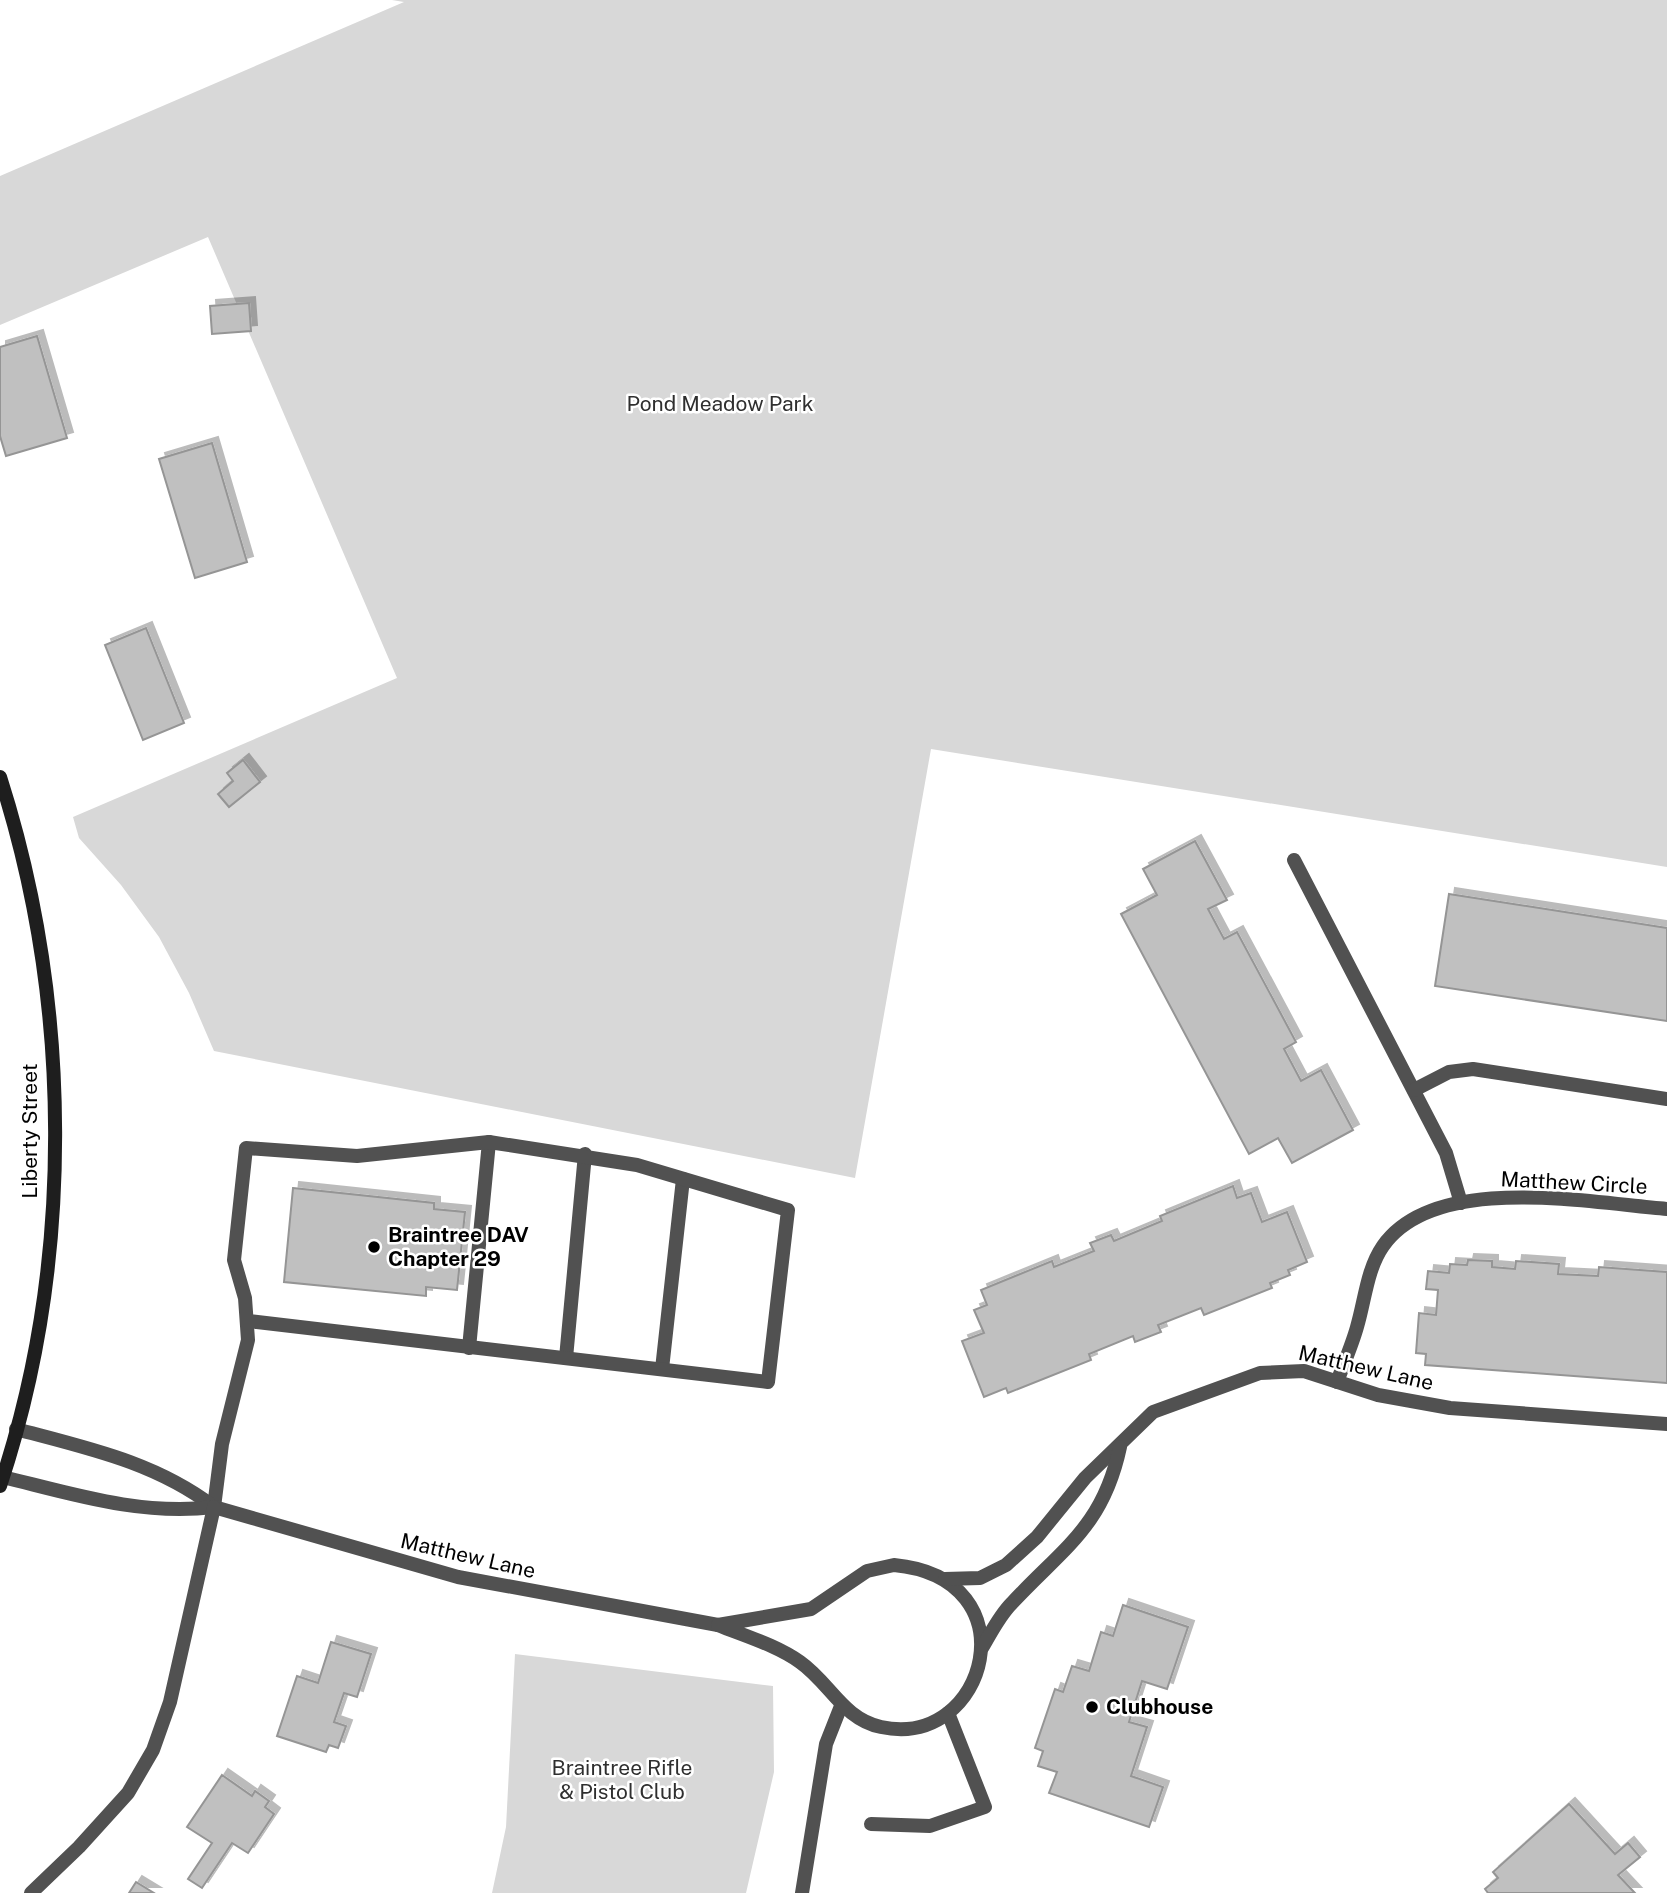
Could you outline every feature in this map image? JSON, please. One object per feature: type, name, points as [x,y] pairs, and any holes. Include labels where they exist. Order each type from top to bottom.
[{"type":"main road","name":"Liberty Street","points":[[0,777],[32,897],[52,1061],[53,1151],[49,1243],[37,1330],[2,1481]]},
{"type":"street","points":[[1294,860],[1415,1090],[1452,1166],[1461,1203]]},
{"type":"street","points":[[1415,1090],[1449,1073],[1473,1069],[1667,1099]]},
{"type":"street","points":[[469,1348],[489,1142]]},
{"type":"street","points":[[32,1893],[128,1793],[153,1750],[170,1702],[214,1507],[222,1444],[243,1368],[249,1321],[234,1259],[246,1148],[357,1156],[489,1142],[585,1154],[788,1210],[768,1381],[249,1321]]},
{"type":"street","points":[[566,1358],[585,1154]]},
{"type":"street","points":[[662,1369],[683,1179]]},
{"type":"street","name":"Matthew Circle","points":[[1337,1381],[1356,1330],[1371,1272],[1382,1246],[1401,1227],[1416,1219],[1461,1203],[1508,1198],[1667,1209]]},
{"type":"street","name":"Matthew Lane","points":[[945,1578],[980,1578],[1006,1565],[1037,1537],[1085,1478],[1120,1447],[1153,1412],[1260,1373],[1304,1371],[1378,1395],[1450,1408],[1667,1424]]},
{"type":"street","name":"Matthew Lane","points":[[16,1429],[144,1465],[187,1487],[214,1507],[419,1567],[498,1587],[718,1625]]},
{"type":"street","name":"Matthew Lane","points":[[982,1648],[1012,1603],[1060,1558],[1089,1523],[1109,1489],[1120,1447]]},
{"type":"street","name":"Matthew Lane","points":[[2,1481],[136,1507],[183,1511],[214,1507]]},
{"type":"street","points":[[894,1565],[920,1567],[945,1578],[965,1597],[978,1621],[982,1648],[978,1673],[966,1695],[948,1713],[928,1724],[904,1729],[880,1727],[859,1719],[841,1706],[825,1683],[800,1662],[718,1625],[811,1609],[867,1571],[894,1565]]},
{"type":"street","points":[[802,1893],[826,1744],[841,1706]]},
{"type":"street","points":[[871,1824],[930,1826],[985,1807],[948,1713]]},
{"type":"green space","name":"Pond Meadow Park","points":[[392,0],[1667,0],[1667,867],[931,749],[855,1178],[214,1051],[189,993],[159,937],[121,885],[79,838],[73,817],[397,678],[208,237],[0,325],[0,176],[404,2]]},
{"type":"green space","name":"Braintree Rifle & Pistol Club","points":[[515,1654],[773,1686],[774,1772],[746,1893],[492,1893],[506,1827]]},
{"type":"building","points":[[249,303],[251,331],[212,334],[210,306]]},
{"type":"building","points":[[37,336],[67,438],[6,456],[0,436],[0,347]]},
{"type":"building","points":[[212,443],[247,562],[195,578],[159,459]]},
{"type":"building","points":[[146,628],[184,723],[143,740],[105,645]]},
{"type":"building","points":[[243,760],[260,782],[229,807],[218,794],[233,781],[227,773]]},
{"type":"building","points":[[1195,841],[1227,900],[1208,909],[1224,939],[1237,932],[1296,1042],[1284,1049],[1301,1081],[1321,1070],[1353,1130],[1292,1163],[1278,1138],[1249,1154],[1121,914],[1157,895],[1143,869]]},
{"type":"building","points":[[1449,894],[1667,928],[1667,1021],[1435,986]]},
{"type":"building","points":[[1233,1186],[1237,1198],[1251,1193],[1262,1222],[1287,1212],[1307,1262],[1288,1270],[1290,1275],[1270,1283],[1272,1288],[1204,1315],[1201,1308],[1158,1325],[1161,1332],[1135,1342],[1133,1336],[1089,1354],[1091,1360],[1008,1393],[1006,1388],[984,1397],[962,1341],[984,1333],[974,1310],[987,1305],[981,1290],[1052,1261],[1054,1267],[1094,1251],[1090,1243],[1111,1235],[1114,1241],[1162,1221],[1160,1216]]},
{"type":"building","name":"Braintree DAV Chapter 29","points":[[293,1188],[434,1203],[434,1209],[465,1212],[457,1290],[426,1287],[426,1296],[284,1282]]},
{"type":"building","points":[[1468,1260],[1492,1261],[1492,1267],[1515,1269],[1516,1261],[1559,1264],[1558,1274],[1598,1276],[1599,1267],[1667,1272],[1667,1383],[1425,1365],[1426,1354],[1416,1353],[1419,1313],[1436,1315],[1438,1290],[1426,1289],[1428,1271],[1449,1273],[1450,1264],[1467,1265]]},
{"type":"building","name":"Clubhouse","points":[[1123,1605],[1188,1627],[1167,1689],[1142,1681],[1129,1722],[1147,1727],[1131,1776],[1163,1787],[1149,1827],[1049,1793],[1057,1772],[1038,1766],[1043,1751],[1035,1748],[1055,1689],[1063,1692],[1072,1666],[1089,1671],[1101,1632],[1113,1636]]},
{"type":"building","points":[[331,1642],[371,1654],[357,1697],[344,1693],[334,1722],[346,1726],[338,1748],[329,1745],[326,1752],[277,1736],[297,1676],[318,1683]]},
{"type":"building","points":[[222,1775],[252,1796],[255,1791],[269,1801],[265,1807],[274,1814],[248,1853],[232,1843],[202,1888],[188,1879],[212,1843],[187,1827]]},
{"type":"building","points":[[1569,1804],[1615,1854],[1628,1843],[1640,1857],[1618,1875],[1635,1893],[1488,1893],[1485,1889],[1498,1878],[1493,1872]]},
{"type":"building","points":[[136,1882],[154,1893],[129,1893]]},
{"type":"place","name":"Braintree DAV Chapter 29","points":[[374,1247]]},
{"type":"place","name":"Clubhouse","points":[[1092,1707]]}]
